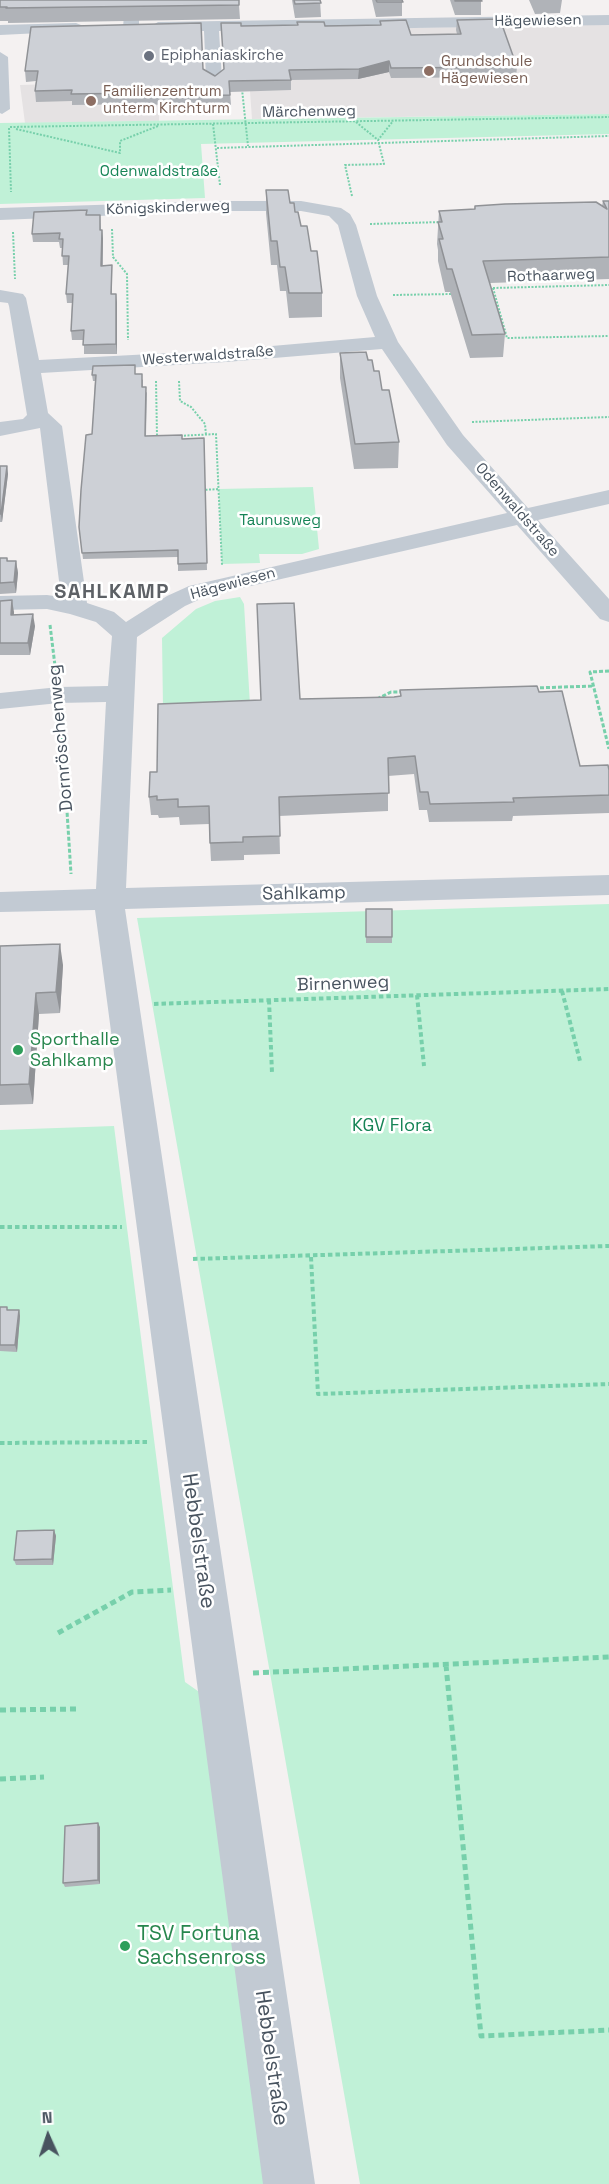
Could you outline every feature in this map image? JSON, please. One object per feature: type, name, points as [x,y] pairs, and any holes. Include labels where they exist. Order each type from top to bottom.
[{"type":"street","name":"Hägewiesen","points":[[129,2],[125,28],[609,20]]},
{"type":"street","points":[[211,26],[214,79]]},
{"type":"street","points":[[0,30],[95,28]]},
{"type":"street","points":[[0,57],[2,109]]},
{"type":"street","name":"Königskinderweg","points":[[0,214],[221,206],[301,206],[341,218]]},
{"type":"street","name":"Odenwaldstraße","points":[[341,218],[367,296],[388,342],[455,440],[609,614]]},
{"type":"street","points":[[8,297],[19,306],[29,367],[34,421]]},
{"type":"street","name":"Westerwaldstraße","points":[[29,367],[177,359],[388,342]]},
{"type":"street","points":[[0,429],[34,421],[51,426],[75,607]]},
{"type":"street","name":"Hägewiesen","points":[[125,634],[176,601],[198,591],[609,497]]},
{"type":"street","points":[[0,603],[47,602],[75,607],[105,617],[125,634],[120,694],[111,899]]},
{"type":"street","points":[[0,701],[59,695],[120,694]]},
{"type":"street","name":"Sahlkamp","points":[[0,902],[609,885]]},
{"type":"street","name":"Hebbelstraße","points":[[111,899],[110,917],[289,2184]]},
{"type":"path","name":"Märchenweg","points":[[160,125],[120,141],[120,153],[9,128],[355,121],[609,117]]},
{"type":"path","points":[[341,218],[353,202],[345,165],[384,164],[379,141],[355,121]]},
{"type":"path","points":[[379,141],[393,121]]},
{"type":"path","points":[[246,123],[248,146]]},
{"type":"path","points":[[213,124],[221,206]]},
{"type":"path","name":"Märchenweg","points":[[217,148],[379,141],[609,136]]},
{"type":"path","points":[[111,209],[113,257],[127,274],[128,361]]},
{"type":"path","points":[[341,218],[446,222]]},
{"type":"path","name":"Rothaarweg","points":[[488,289],[609,285]]},
{"type":"path","name":"Rothaarweg","points":[[493,288],[507,338],[609,336]]},
{"type":"path","points":[[367,296],[453,294]]},
{"type":"path","points":[[177,359],[180,400],[191,407],[205,424],[206,435]]},
{"type":"path","points":[[156,360],[157,436],[166,436]]},
{"type":"path","points":[[443,423],[609,417]]},
{"type":"path","points":[[176,436],[216,434],[223,584]]},
{"type":"path","points":[[196,490],[219,489]]},
{"type":"path","name":"Dornröschenweg","points":[[47,602],[59,695],[72,874]]},
{"type":"path","points":[[609,671],[590,672],[609,749]]},
{"type":"path","points":[[530,688],[594,687]]},
{"type":"path","points":[[375,701],[391,692],[414,691]]},
{"type":"path","name":"Birnenweg","points":[[124,1005],[609,989]]},
{"type":"path","points":[[562,991],[580,1061]]},
{"type":"path","points":[[417,995],[424,1066]]},
{"type":"path","points":[[269,1000],[272,1073]]},
{"type":"path","points":[[0,1227],[311,1257],[609,1246]]},
{"type":"path","points":[[311,1257],[318,1394],[609,1384]]},
{"type":"path","points":[[0,1443],[185,1442]]},
{"type":"path","points":[[58,1633],[132,1592],[205,1588]]},
{"type":"path","points":[[216,1674],[609,1657]]},
{"type":"path","points":[[446,1665],[481,2036],[609,2030]]},
{"type":"path","points":[[0,1710],[77,1709]]},
{"type":"path","points":[[0,1779],[44,1777]]},
{"type":"shaded area","name":"Grundschule Hägewiesen","points":[[609,24],[609,114],[252,119],[247,50],[309,30]]},
{"type":"shaded area","name":"Familienzentrum unterm Kirchturm","points":[[20,85],[160,86],[159,121],[25,123]]},
{"type":"green space","points":[[609,114],[609,134],[201,144],[205,198],[0,204],[0,123]]},
{"type":"green space","name":"Taunusweg","points":[[313,487],[319,549],[302,554],[259,554],[260,563],[222,564],[219,489]]},
{"type":"green space","points":[[240,597],[244,604],[250,705],[163,708],[162,638],[196,609],[215,601]]},
{"type":"green space","name":"KGV Flora","points":[[609,904],[609,2184],[360,2184],[137,918]]},
{"type":"green space","points":[[114,1126],[185,1682],[222,1708],[277,2184],[0,2184],[0,1130]]},
{"type":"building","points":[[0,0],[239,0],[239,5],[6,8],[0,7]]},
{"type":"building","points":[[294,0],[320,0],[321,3],[295,4]]},
{"type":"building","points":[[376,0],[402,0],[403,2],[377,2]]},
{"type":"building","points":[[481,0],[482,1],[455,1]]},
{"type":"building","points":[[500,19],[517,67],[391,68],[389,61],[359,69],[289,70],[291,80],[229,81],[230,95],[179,96],[144,93],[71,94],[72,90],[35,91],[38,71],[25,71],[31,27],[201,23],[203,69],[215,76],[224,69],[221,23],[241,23],[241,26],[324,22],[325,26],[381,25],[380,21],[406,20],[411,35],[461,34],[457,20]]},
{"type":"building","points":[[266,190],[288,190],[290,203],[294,203],[301,226],[307,226],[311,251],[317,251],[322,293],[289,293],[285,267],[280,267],[277,241],[271,241]]},
{"type":"building","points":[[603,201],[609,201],[609,257],[483,261],[505,334],[472,335],[452,269],[447,269],[439,239],[443,239],[438,222],[442,222],[439,211],[475,209],[475,206],[505,204],[596,202],[607,209]]},
{"type":"building","points":[[87,210],[86,215],[100,215],[101,266],[112,265],[111,294],[116,294],[116,344],[83,345],[84,330],[71,331],[73,294],[66,294],[69,256],[62,256],[63,239],[59,239],[60,233],[32,234],[34,212]]},
{"type":"building","points":[[366,352],[368,360],[372,360],[374,371],[379,371],[382,390],[389,390],[399,442],[355,444],[340,353]]},
{"type":"building","points":[[135,365],[135,374],[142,374],[142,387],[146,387],[145,436],[182,435],[182,439],[204,438],[207,563],[178,564],[178,550],[82,553],[79,527],[81,490],[86,435],[92,434],[96,375],[92,375],[93,366]]},
{"type":"building","points":[[0,466],[7,466],[1,514],[0,514]]},
{"type":"building","points":[[0,558],[16,561],[14,582],[0,583]]},
{"type":"building","points":[[12,600],[11,615],[33,614],[28,643],[0,643],[0,601]]},
{"type":"building","points":[[294,603],[300,699],[394,697],[401,696],[400,690],[537,686],[539,692],[562,691],[580,766],[608,765],[609,795],[513,798],[514,802],[430,804],[428,792],[420,792],[415,756],[388,758],[389,793],[279,797],[280,836],[243,837],[243,842],[210,843],[209,806],[178,807],[178,799],[157,800],[157,796],[149,797],[150,772],[157,772],[158,704],[261,700],[257,604]]},
{"type":"building","points":[[366,909],[392,909],[392,937],[366,937]]},
{"type":"building","name":"Sporthalle Sahlkamp","points":[[60,944],[56,992],[36,993],[29,1084],[0,1085],[0,946]]},
{"type":"building","points":[[0,1307],[7,1307],[7,1310],[19,1310],[15,1345],[0,1345]]},
{"type":"building","points":[[54,1530],[52,1559],[14,1560],[17,1531]]},
{"type":"building","points":[[98,1823],[98,1880],[63,1883],[65,1826]]},
{"type":"place","name":"Epiphaniaskirche","points":[[149,56]]},
{"type":"place","name":"Grundschule Hägewiesen","points":[[429,71]]},
{"type":"place","name":"Familienzentrum unterm Kirchturm","points":[[91,101]]},
{"type":"place","name":"Sporthalle Sahlkamp","points":[[18,1050]]},
{"type":"place","name":"TSV Fortuna Sachsenross","points":[[125,1946]]},
{"type":"district","name":"SAHLKAMP","points":[[112,593]]}]
